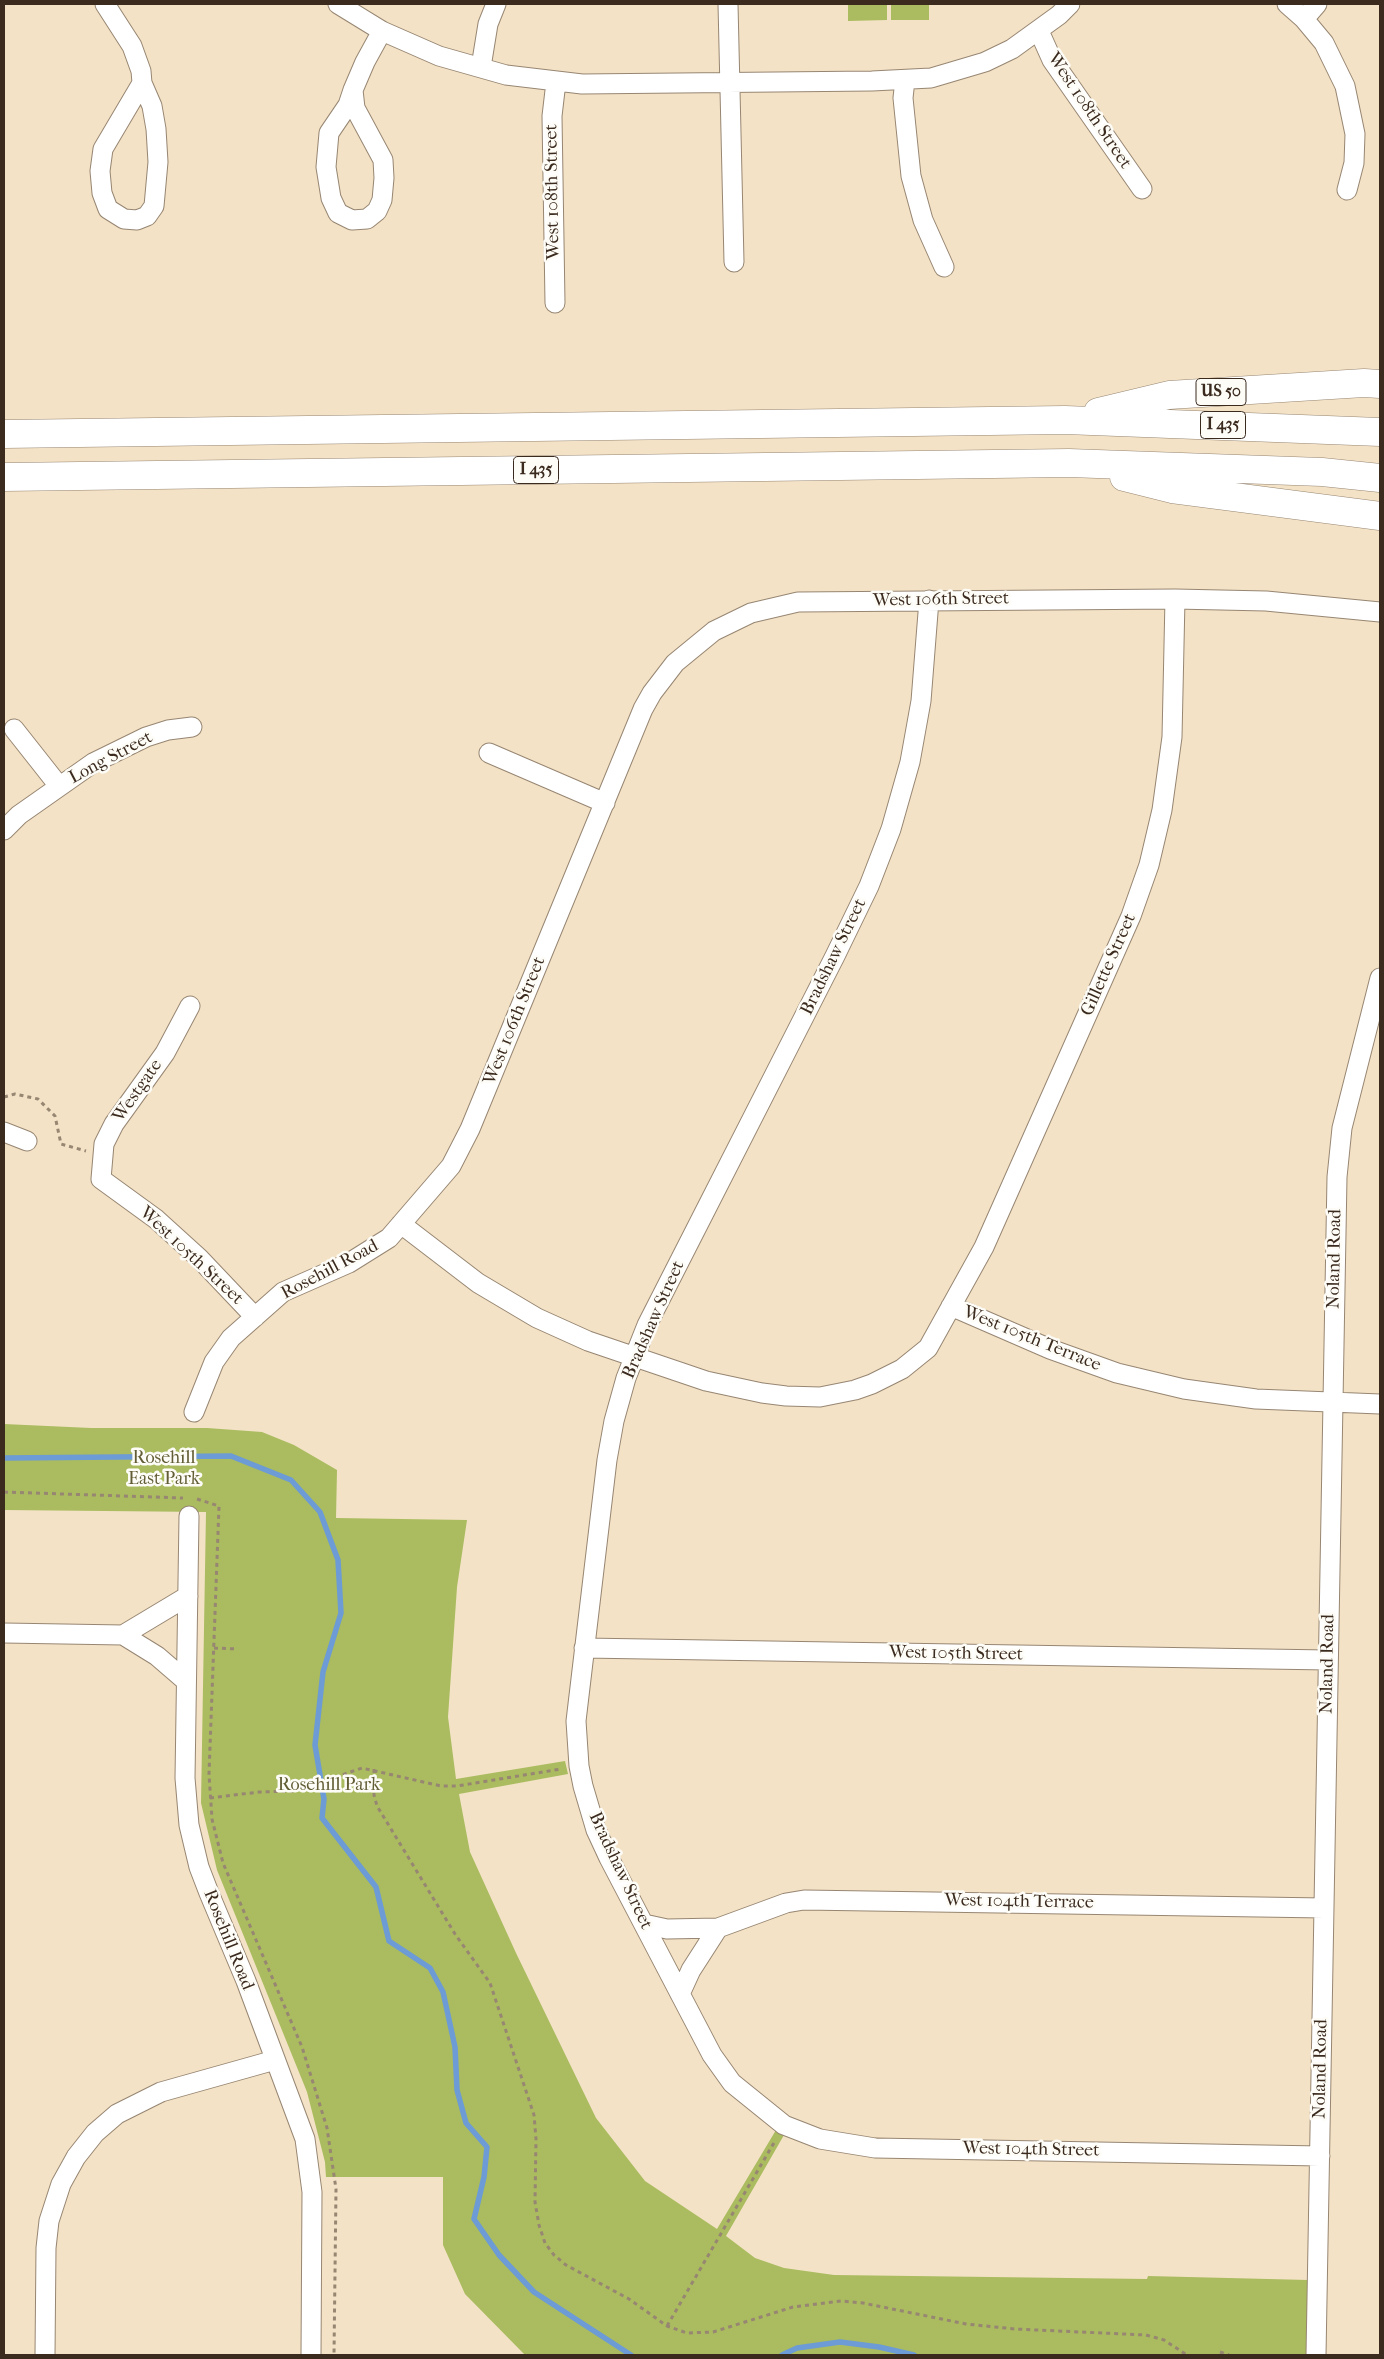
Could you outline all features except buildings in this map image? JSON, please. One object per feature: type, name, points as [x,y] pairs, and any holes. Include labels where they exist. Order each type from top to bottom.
[{"type":"highway","name":"US 50","points":[[1065,420],[1169,395],[1364,383],[1380,384]]},
{"type":"highway","name":"I 435","points":[[4,434],[1065,420],[1380,432]]},
{"type":"highway","name":"I 435","points":[[4,477],[1069,463],[1322,472],[1380,478]]},
{"type":"highway","points":[[1069,463],[1172,489],[1380,516]]},
{"type":"street","points":[[105,4],[132,46],[141,71],[142,83],[152,106],[156,129],[157,189],[154,206],[147,216],[137,220],[124,219],[108,208],[102,193],[100,171],[103,149],[142,83]]},
{"type":"street","points":[[338,4],[382,31],[438,56],[506,75],[582,84],[905,80],[931,78],[985,62],[1012,49],[1060,15],[1070,4]]},
{"type":"street","points":[[481,68],[488,24],[496,4]]},
{"type":"street","points":[[728,4],[734,262]]},
{"type":"street","points":[[1287,4],[1304,19],[1324,43],[1333,58],[1345,86],[1350,104],[1354,143],[1354,163],[1347,190]]},
{"type":"street","points":[[1304,19],[1317,4]]},
{"type":"street","name":"West 108th Street","points":[[1038,30],[1052,60],[1142,189]]},
{"type":"street","points":[[353,90],[355,108],[383,160],[384,178],[382,200],[377,211],[367,219],[352,220],[338,213],[330,198],[326,167],[329,133],[348,105],[353,90],[382,31]]},
{"type":"street","points":[[905,80],[903,98],[911,176],[923,220],[944,267]]},
{"type":"street","name":"West 108th Street","points":[[555,303],[552,116],[556,82]]},
{"type":"street","name":"West 106th Street","points":[[401,1224],[451,1166],[470,1129],[643,709],[652,693],[675,663],[714,631],[752,613],[798,602],[1175,599],[1266,601],[1380,612]]},
{"type":"street","name":"Gillette Street","points":[[951,1306],[984,1247],[1131,916],[1149,865],[1162,810],[1172,737],[1175,599]]},
{"type":"street","name":"Bradshaw Street","points":[[753,2102],[732,2083],[712,2055],[596,1830],[579,1766],[576,1721],[584,1648],[612,1431],[626,1378],[647,1325],[831,965],[869,886],[891,829],[910,762],[921,701],[929,600]]},
{"type":"street","name":"Long Street","points":[[4,830],[19,815],[93,763],[146,737],[168,730],[192,727]]},
{"type":"street","name":"Long Street","points":[[14,729],[59,786]]},
{"type":"street","points":[[489,753],[605,803]]},
{"type":"street","name":"Noland Road","points":[[1316,2355],[1337,1177],[1342,1128],[1380,978]]},
{"type":"street","name":"Westgate","points":[[101,1179],[104,1144],[114,1124],[165,1052],[190,1006]]},
{"type":"street","points":[[4,1132],[27,1141]]},
{"type":"street","name":"West 105th Street","points":[[101,1179],[156,1219],[199,1258],[255,1317]]},
{"type":"street","name":"West 105th Terrace","points":[[401,1224],[478,1283],[512,1304],[588,1341],[706,1381],[762,1393],[786,1396],[838,1394],[872,1384],[902,1369],[928,1348],[951,1306],[1050,1349],[1117,1373],[1184,1389],[1247,1398],[1380,1404]]},
{"type":"street","name":"Rosehill Road","points":[[194,1412],[214,1362],[231,1338],[283,1292],[370,1252],[388,1238],[401,1224]]},
{"type":"street","name":"Rosehill Road","points":[[189,1516],[185,1778],[189,1825],[199,1868],[305,2139],[312,2192],[310,2355]]},
{"type":"street","points":[[123,1635],[188,1596]]},
{"type":"street","points":[[4,1633],[123,1635],[157,1656],[186,1681]]},
{"type":"street","name":"West 105th Street","points":[[584,1648],[1328,1660]]},
{"type":"street","name":"West 104th Terrace","points":[[644,1924],[667,1929],[718,1928],[786,1903],[804,1900],[1324,1908]]},
{"type":"street","points":[[680,1994],[691,1970],[718,1928]]},
{"type":"street","points":[[45,2355],[46,2248],[49,2221],[60,2184],[76,2157],[95,2133],[117,2114],[161,2092],[275,2060]]},
{"type":"street","name":"West 104th Street","points":[[753,2102],[784,2125],[820,2139],[875,2148],[1320,2156]]},
{"type":"path","points":[[4,1097],[22,1094],[38,1098],[55,1116],[62,1144],[88,1151]]},
{"type":"path","points":[[4,1492],[167,1496],[201,1499],[220,1506],[209,1774],[210,1798],[216,1840],[223,1863],[302,2047],[326,2128],[336,2189],[334,2355]]},
{"type":"path","points":[[214,1648],[238,1649]]},
{"type":"path","points":[[187,1801],[302,1789],[362,1768],[374,1769],[441,1786],[457,1786],[579,1766]]},
{"type":"path","points":[[374,1769],[374,1795],[377,1806],[455,1934],[490,1983],[534,2114],[536,2139],[535,2202],[545,2243],[554,2255],[566,2265],[629,2299],[667,2326],[687,2333],[713,2332],[793,2307],[816,2302],[841,2301],[995,2327],[1146,2335],[1164,2340],[1186,2355]]},
{"type":"path","points":[[667,2326],[784,2125]]},
{"type":"path","points":[[1220,2352],[1229,2355]]},
{"type":"green space","points":[[848,4],[887,4],[887,20],[848,21]]},
{"type":"green space","points":[[891,4],[929,4],[929,20],[891,20]]},
{"type":"green space","name":"Rosehill Park","points":[[4,1424],[91,1428],[207,1428],[262,1432],[294,1445],[337,1470],[336,1518],[467,1520],[457,1587],[448,1717],[456,1779],[565,1761],[568,1774],[459,1794],[470,1852],[516,1953],[596,2118],[645,2181],[717,2229],[776,2130],[784,2135],[726,2236],[755,2258],[784,2268],[834,2275],[1147,2279],[1148,2276],[1308,2280],[1306,2355],[525,2355],[465,2294],[443,2245],[443,2177],[326,2177],[325,2162],[307,2092],[217,1870],[201,1803],[206,1512],[4,1510]]},
{"type":"waterway","points":[[4,1458],[231,1456],[291,1480],[320,1512],[338,1560],[341,1613],[323,1672],[315,1745],[324,1799],[322,1818],[376,1887],[389,1941],[430,1968],[443,1992],[455,2047],[457,2090],[466,2123],[487,2147],[484,2177],[474,2219],[499,2255],[534,2292],[631,2355]]},
{"type":"waterway","points":[[782,2355],[797,2348],[840,2342],[879,2347],[914,2355]]},
{"type":"park label","name":"Rosehill East Park","points":[[164,1469]]}]
